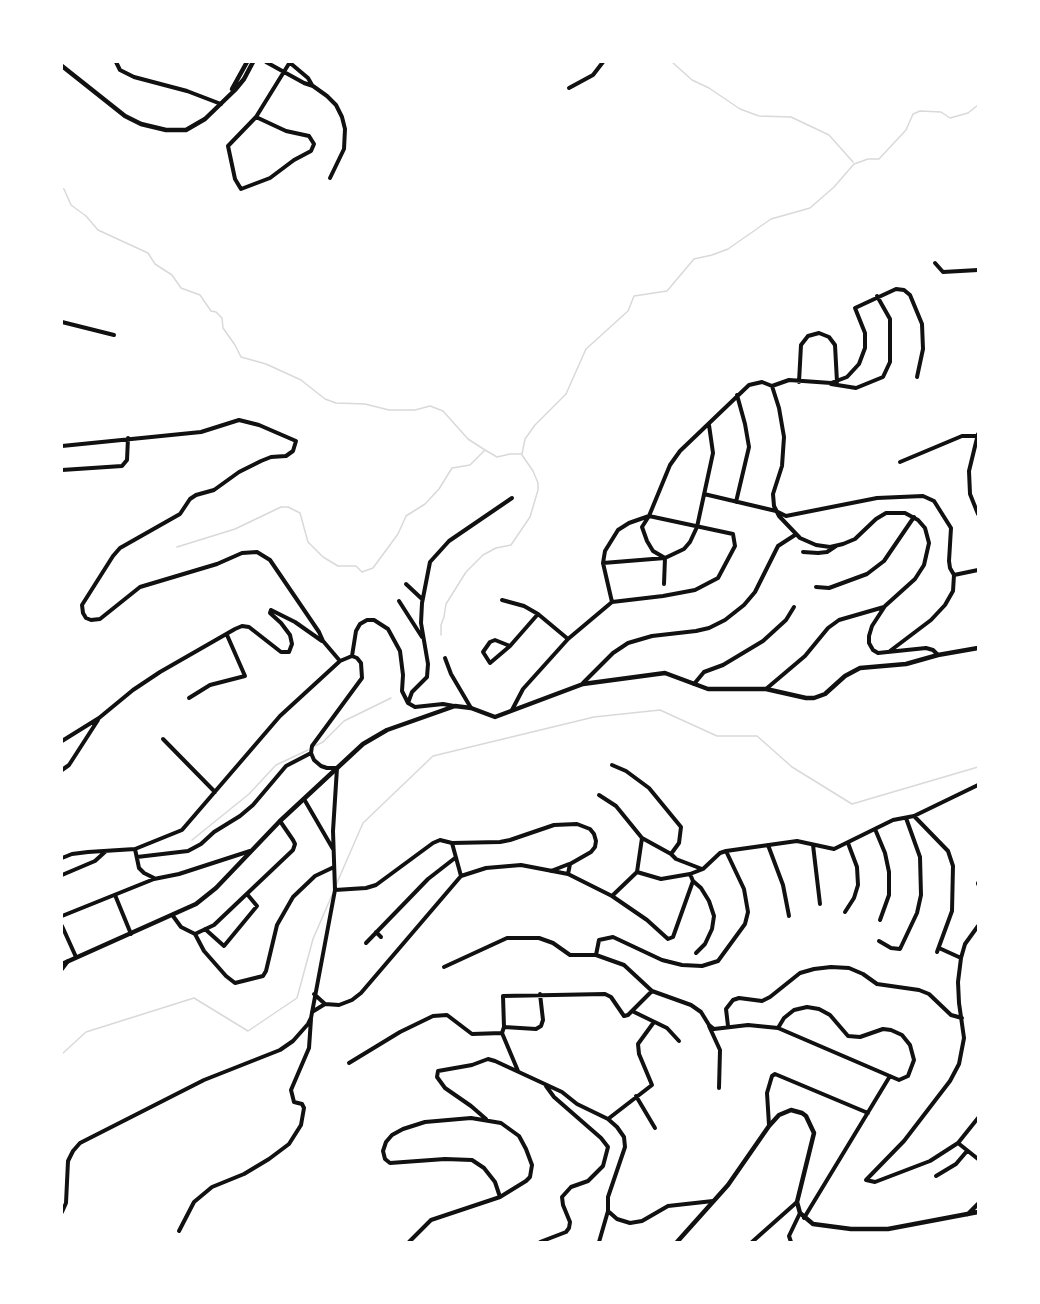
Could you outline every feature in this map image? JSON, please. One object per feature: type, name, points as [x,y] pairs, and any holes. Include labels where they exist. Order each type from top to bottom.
[{"type":"street","points":[[116,62],[120,70],[134,77],[187,92],[221,105]]},
{"type":"street","points":[[230,94],[247,62]]},
{"type":"street","points":[[62,66],[125,116],[141,124],[166,130],[186,130],[205,119],[221,105],[243,79],[253,62]]},
{"type":"street","points":[[267,62],[313,86],[336,105],[345,129],[344,149],[330,178]]},
{"type":"street","points":[[256,117],[286,131],[309,136],[313,141],[313,148],[270,178],[241,189],[235,179],[228,146],[256,117],[289,62],[308,78],[313,86]]},
{"type":"street","points":[[569,88],[593,75],[603,62]]},
{"type":"street","points":[[935,263],[943,272],[978,270]]},
{"type":"street","points":[[825,383],[837,382],[847,377],[864,354],[865,333],[855,308],[896,289],[904,290],[910,295],[922,324],[923,349],[917,377]]},
{"type":"street","points":[[772,386],[784,380],[856,388],[883,377],[890,362],[890,319],[877,296]]},
{"type":"street","points":[[62,322],[114,335]]},
{"type":"street","points":[[799,382],[801,345],[808,336],[819,333],[829,337],[835,345],[837,382]]},
{"type":"street","points":[[665,558],[653,551],[642,527],[649,516],[670,465],[680,451],[737,395],[755,382],[766,382],[772,386],[784,437],[782,466],[773,494],[776,511],[795,535],[816,545],[836,546]]},
{"type":"street","points":[[736,502],[749,447],[737,395]]},
{"type":"street","points":[[62,446],[201,432],[239,420],[259,425],[296,441],[293,451],[286,456],[271,457],[261,461],[239,472],[214,490],[196,495],[190,499],[180,514],[128,542],[113,556],[81,605],[86,618],[100,619],[140,587],[217,564],[242,553],[257,552],[270,560],[315,625],[323,641],[340,661]]},
{"type":"street","points":[[603,563],[665,558],[684,549],[690,542],[697,527],[713,453],[709,424]]},
{"type":"street","points":[[900,462],[962,436],[978,435],[969,471],[970,494],[978,514]]},
{"type":"street","points":[[62,471],[122,466],[127,460],[128,438]]},
{"type":"street","points":[[704,494],[776,511],[786,516],[878,498],[924,496],[934,501],[951,528],[949,561],[954,575],[953,591],[945,605],[931,620],[888,653]]},
{"type":"street","points":[[408,703],[412,693],[427,677],[428,664],[421,623],[422,599],[430,562],[449,540],[512,498]]},
{"type":"street","points":[[803,552],[818,554],[827,552],[855,539],[876,519],[886,513],[901,512],[914,517],[927,532],[929,543],[922,570],[885,606],[872,626],[869,643],[878,653],[926,648],[938,655]]},
{"type":"street","points":[[512,710],[523,689],[568,639],[612,602],[695,590],[717,578],[735,546],[733,534],[649,516],[629,523],[618,530],[605,551],[603,563],[612,602]]},
{"type":"street","points":[[816,587],[829,588],[867,574],[884,561],[914,517]]},
{"type":"street","points":[[583,684],[613,653],[628,643],[652,636],[703,630],[725,620],[744,605],[755,592],[778,546],[795,535]]},
{"type":"street","points":[[664,584],[665,558]]},
{"type":"street","points":[[954,575],[978,570]]},
{"type":"street","points":[[406,584],[422,599]]},
{"type":"street","points":[[502,600],[524,606],[538,614],[568,639]]},
{"type":"street","points":[[399,601],[424,640]]},
{"type":"street","points":[[766,689],[805,656],[828,628],[839,620],[885,606]]},
{"type":"street","points":[[694,685],[704,672],[723,666],[763,641],[786,620],[794,607]]},
{"type":"street","points":[[62,741],[99,718],[153,676],[227,635],[235,628],[249,627],[281,652],[289,652],[292,644],[290,635],[270,613],[272,609],[323,641]]},
{"type":"street","points":[[510,646],[495,640],[490,642],[483,652],[490,663],[510,646],[538,614]]},
{"type":"street","points":[[352,656],[356,630],[367,620],[374,620],[388,629],[400,651],[402,691],[408,703],[416,707],[443,704],[471,708],[495,717],[583,684],[665,673],[708,689],[766,689],[814,698],[825,694],[852,671],[906,664],[938,655],[978,648]]},
{"type":"street","points":[[189,698],[210,686],[245,676],[227,635]]},
{"type":"street","points":[[62,858],[72,854],[135,849],[182,830],[280,716],[340,661],[352,656],[361,663],[362,678],[312,746],[311,753],[314,760],[321,766],[338,768]]},
{"type":"street","points":[[445,658],[451,674],[471,708]]},
{"type":"street","points":[[62,964],[173,916],[203,900],[280,821],[363,744],[376,735],[455,706]]},
{"type":"street","points":[[62,770],[69,765],[99,718]]},
{"type":"street","points":[[163,740],[215,792]]},
{"type":"street","points":[[138,857],[188,851],[201,844],[214,832],[253,805],[286,766],[311,753]]},
{"type":"street","points":[[612,765],[626,771],[650,788],[681,827],[679,843],[671,854]]},
{"type":"street","points":[[179,1231],[194,1202],[212,1187],[244,1174],[269,1159],[289,1144],[301,1125],[304,1108],[302,1104],[294,1102],[291,1090],[309,1048],[311,1012],[335,890],[334,796],[338,768]]},
{"type":"street","points":[[638,872],[661,879],[690,874],[703,869],[726,851],[797,841],[834,849],[893,820],[914,816],[978,785]]},
{"type":"street","points":[[599,795],[616,806],[642,838],[676,859],[703,869]]},
{"type":"street","points":[[304,799],[333,849]]},
{"type":"street","points":[[914,816],[948,851],[953,866],[952,911],[938,950],[961,958]]},
{"type":"street","points":[[879,941],[891,948],[900,949],[917,913],[921,895],[922,876],[918,850],[906,818]]},
{"type":"street","points":[[195,934],[214,925],[293,850],[295,844],[280,821]]},
{"type":"street","points":[[335,890],[376,885],[440,840],[452,843],[510,840],[554,825],[577,824],[590,829],[596,841],[591,852],[570,864],[550,871]]},
{"type":"street","points":[[875,829],[885,853],[889,872],[889,895],[880,920]]},
{"type":"street","points":[[612,896],[638,872],[642,838]]},
{"type":"street","points":[[452,843],[461,876]]},
{"type":"street","points":[[846,912],[858,885],[857,867],[848,843]]},
{"type":"street","points":[[768,845],[783,885],[789,916]]},
{"type":"street","points":[[813,845],[820,904]]},
{"type":"street","points":[[135,849],[139,868],[154,879]]},
{"type":"street","points":[[62,916],[154,879],[179,874],[255,849]]},
{"type":"street","points":[[62,874],[95,861],[107,851]]},
{"type":"street","points":[[596,955],[598,940],[613,937],[662,960],[682,965],[702,966],[718,961],[745,924],[748,912],[744,889],[726,851]]},
{"type":"street","points":[[366,943],[428,879],[455,858]]},
{"type":"street","points":[[568,874],[570,864]]},
{"type":"street","points":[[311,1012],[325,1005],[345,1003],[361,993],[461,876],[486,868],[521,866],[568,874],[612,896],[647,920],[668,939],[673,937],[693,881]]},
{"type":"street","points":[[173,916],[181,927],[195,934],[204,951],[235,983],[263,976],[277,925],[293,897],[315,876],[334,867]]},
{"type":"street","points":[[690,874],[709,901],[714,916],[712,930],[705,944],[696,953]]},
{"type":"street","points":[[205,929],[225,946],[257,906],[247,894]]},
{"type":"street","points":[[115,895],[131,934]]},
{"type":"street","points":[[62,926],[75,957]]},
{"type":"street","points":[[978,926],[966,944],[961,958],[958,982],[964,1038],[959,1064],[950,1081],[904,1141],[866,1180],[875,1182],[930,1161],[958,1143],[978,1118]]},
{"type":"street","points":[[376,932],[381,937]]},
{"type":"street","points":[[444,967],[484,947],[507,938],[518,937],[539,938],[553,943],[570,955],[596,955],[624,965],[652,991],[692,1005],[701,1012],[720,1050],[719,1088]]},
{"type":"street","points":[[62,969],[68,961]]},
{"type":"street","points":[[728,1026],[726,1009],[733,1000],[740,998],[762,1000],[770,997],[800,973],[831,967],[849,968],[877,984],[919,990],[929,994],[951,1015],[962,1018]]},
{"type":"street","points":[[519,1072],[502,1033],[504,1027],[503,996],[605,994],[611,997],[624,1016],[652,991]]},
{"type":"street","points":[[314,994],[325,1005]]},
{"type":"street","points":[[504,1027],[536,1029],[542,1026],[540,994]]},
{"type":"street","points":[[709,1025],[714,1029],[748,1025],[778,1028],[899,1080],[905,1078],[914,1060],[913,1051],[902,1035],[883,1029],[861,1037],[848,1036],[830,1015],[819,1009],[807,1007],[794,1010],[784,1018],[778,1028]]},
{"type":"street","points":[[632,1011],[667,1028],[678,1041]]},
{"type":"street","points":[[349,1063],[400,1032],[433,1016],[447,1015],[472,1034],[502,1033]]},
{"type":"street","points":[[62,1212],[66,1203],[64,1193],[68,1161],[73,1151],[81,1143],[204,1080],[280,1050],[299,1036],[311,1018]]},
{"type":"street","points":[[608,1119],[652,1085],[639,1054],[638,1044],[654,1022]]},
{"type":"street","points":[[486,1119],[445,1088],[436,1077],[438,1071],[472,1065],[488,1059],[562,1092],[578,1104],[608,1119],[617,1127],[624,1137],[625,1147],[608,1197],[608,1211],[599,1242]]},
{"type":"street","points":[[770,1126],[767,1093],[772,1076],[775,1074],[868,1113]]},
{"type":"street","points":[[804,1218],[890,1076]]},
{"type":"street","points":[[540,1242],[566,1232],[569,1228],[570,1222],[562,1197],[571,1187],[588,1181],[603,1166],[608,1147],[545,1086]]},
{"type":"street","points":[[636,1096],[655,1128]]},
{"type":"street","points":[[677,1242],[735,1177],[779,1115],[791,1110],[802,1113],[813,1127],[813,1142],[797,1202],[800,1213],[813,1224],[851,1229],[888,1229],[978,1212]]},
{"type":"street","points":[[409,1242],[432,1220],[500,1197],[526,1181],[530,1177],[532,1165],[526,1149],[513,1131],[501,1123],[471,1118],[425,1122],[403,1129],[392,1135],[386,1142],[383,1151],[385,1159],[390,1163],[445,1159],[472,1160],[484,1168],[495,1182],[500,1197]]},
{"type":"street","points":[[958,1143],[978,1159]]},
{"type":"street","points":[[936,1176],[956,1164],[967,1151]]},
{"type":"street","points":[[608,1211],[617,1219],[630,1223],[642,1221],[668,1206],[713,1201]]},
{"type":"street","points":[[752,1242],[797,1202]]},
{"type":"street","points":[[968,1214],[978,1204]]},
{"type":"street","points":[[791,1242],[789,1236],[800,1213]]},
{"type":"waterway","points":[[672,62],[692,80],[709,88],[740,109],[759,116],[791,117],[829,135],[853,162]]},
{"type":"waterway","points":[[522,454],[525,439],[535,425],[566,394],[586,349],[628,311],[634,296],[667,291],[694,259],[728,249],[771,219],[810,208],[834,187],[854,164],[868,159],[879,159],[906,130],[913,114],[920,111],[941,112],[950,118],[968,113],[978,105]]},
{"type":"waterway","points":[[62,189],[71,205],[86,216],[98,230],[148,253],[155,264],[172,275],[181,288],[200,295],[211,311],[216,312],[222,318],[223,328],[241,357],[266,364],[301,380],[325,399],[336,403],[365,404],[389,410],[415,410],[430,406],[443,411],[468,439],[497,457],[521,454]]},
{"type":"waterway","points":[[177,547],[235,529],[281,507],[288,507],[300,513],[308,542],[323,557],[338,566],[356,566],[362,572],[373,568],[398,534],[406,516],[425,504],[439,489],[452,468],[470,465],[484,451]]},
{"type":"waterway","points":[[441,635],[446,604],[466,572],[483,555],[496,548],[511,545],[530,517],[538,483],[522,455]]},
{"type":"waterway","points":[[315,746],[323,742],[344,721],[391,698]]},
{"type":"waterway","points":[[336,885],[363,823],[433,756],[594,717],[660,710],[717,736],[757,736],[792,767],[852,804],[978,767]]},
{"type":"waterway","points":[[192,840],[249,794],[276,765],[308,750]]},
{"type":"waterway","points":[[62,1054],[86,1032],[194,998],[248,1031],[297,998],[313,939],[332,895]]}]
